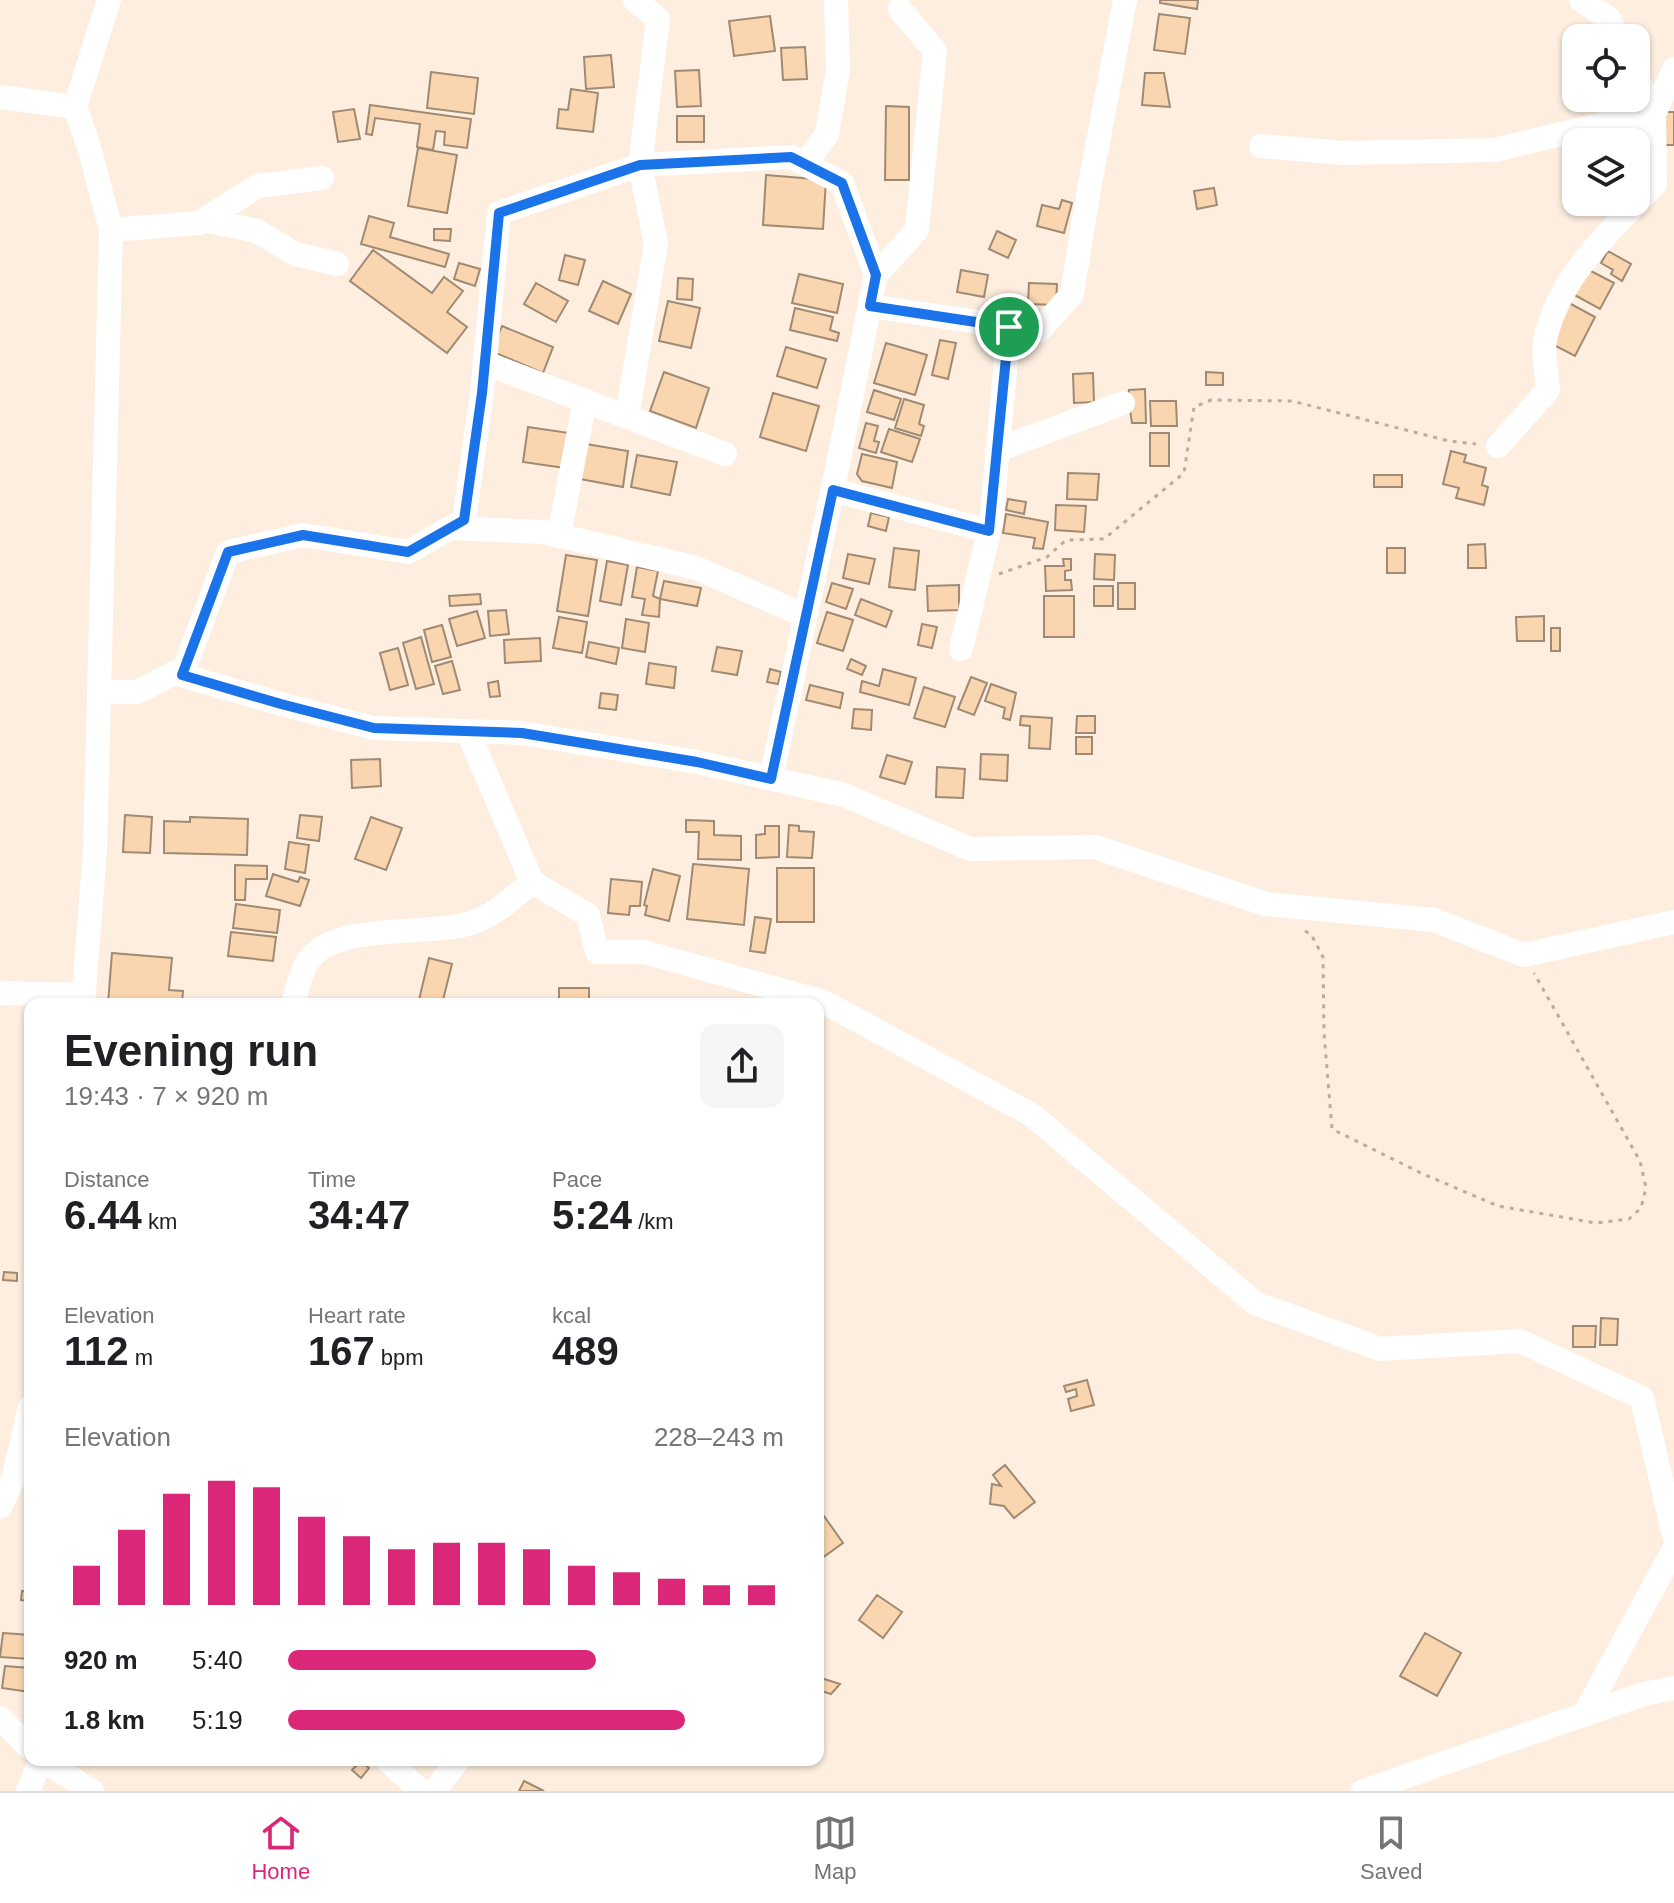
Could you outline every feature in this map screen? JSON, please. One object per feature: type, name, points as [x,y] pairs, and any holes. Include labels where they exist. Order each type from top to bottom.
[{"type":"street","points":[[83,998],[95,850],[111,230],[75,107],[109,0]]},
{"type":"street","points":[[627,416],[656,244],[640,165],[663,10],[635,0]]},
{"type":"street","points":[[805,164],[827,134],[838,70],[836,0]]},
{"type":"street","points":[[870,306],[1039,331],[1072,294],[1125,0]]},
{"type":"street","points":[[1581,0],[1609,19],[1611,24]]},
{"type":"street","points":[[876,275],[917,230],[935,51],[900,9]]},
{"type":"street","points":[[1261,146],[1343,153],[1494,150],[1620,120],[1648,128],[1674,69]]},
{"type":"street","points":[[0,97],[75,107]]},
{"type":"street","points":[[1498,446],[1548,390],[1544,343],[1559,298],[1593,249],[1655,184],[1654,114],[1650,106]]},
{"type":"street","points":[[182,675],[228,552],[303,535],[408,552],[464,520],[485,363],[499,213],[640,165],[791,157],[842,183],[876,275],[771,779]]},
{"type":"street","points":[[111,230],[199,223],[258,186],[322,178]]},
{"type":"street","points":[[203,220],[257,231],[295,254],[337,264]]},
{"type":"street","points":[[961,649],[989,531],[1009,327]]},
{"type":"street","points":[[485,363],[725,454]]},
{"type":"street","points":[[559,536],[585,400]]},
{"type":"street","points":[[997,450],[1123,403]]},
{"type":"street","points":[[833,490],[989,531]]},
{"type":"street","points":[[450,528],[544,532],[696,568],[806,616]]},
{"type":"street","points":[[99,691],[137,692],[174,673],[374,728],[522,733],[697,762],[844,795],[970,849],[1095,847],[1266,904],[1434,920],[1524,955],[1674,922]]},
{"type":"street","points":[[468,732],[532,882],[588,915],[597,952],[644,952],[810,998]]},
{"type":"street","points":[[295,998],[301,976],[313,954],[337,940],[475,922],[532,882]]},
{"type":"street","points":[[0,993],[59,998]]},
{"type":"street","points":[[824,1002],[1032,1115],[1255,1303],[1380,1349],[1520,1341],[1642,1398],[1674,1535]]},
{"type":"street","points":[[0,1507],[13,1480],[24,1433]]},
{"type":"street","points":[[1584,1715],[1674,1549]]},
{"type":"street","points":[[1363,1791],[1644,1694],[1674,1688]]},
{"type":"street","points":[[0,1718],[24,1742]]},
{"type":"street","points":[[28,1791],[39,1766]]},
{"type":"street","points":[[52,1766],[92,1791]]},
{"type":"street","points":[[394,1766],[421,1791]]},
{"type":"street","points":[[434,1791],[453,1766]]},
{"type":"path","points":[[977,582],[1047,557],[1066,540],[1104,539],[1184,473],[1194,407],[1211,400],[1292,401],[1449,441],[1498,446]]},
{"type":"path","points":[[1299,927],[1311,934],[1323,957],[1324,1033],[1332,1129],[1421,1173],[1498,1206],[1596,1223],[1629,1219],[1641,1208],[1646,1188],[1640,1161],[1524,955]]},
{"type":"building","points":[[1160,0],[1198,0],[1197,9],[1160,3]]},
{"type":"building","points":[[1159,14],[1190,18],[1185,54],[1154,50]]},
{"type":"building","points":[[770,16],[775,51],[734,56],[729,21]]},
{"type":"building","points":[[805,47],[807,79],[783,80],[781,48]]},
{"type":"building","points":[[611,55],[614,87],[586,89],[584,57]]},
{"type":"building","points":[[699,70],[701,106],[677,107],[675,71]]},
{"type":"building","points":[[431,72],[478,78],[474,114],[427,108]]},
{"type":"building","points":[[1145,73],[1164,73],[1170,107],[1142,105]]},
{"type":"building","points":[[571,89],[598,93],[593,132],[557,128],[559,109],[568,110]]},
{"type":"building","points":[[370,105],[471,119],[467,148],[444,145],[445,132],[436,131],[433,150],[417,147],[420,124],[375,118],[372,135],[366,134]]},
{"type":"building","points":[[886,106],[909,107],[909,180],[885,180]]},
{"type":"building","points":[[354,109],[360,139],[338,142],[333,112]]},
{"type":"building","points":[[1662,112],[1674,112],[1674,145],[1661,145]]},
{"type":"building","points":[[677,116],[704,116],[704,142],[677,142]]},
{"type":"building","points":[[418,148],[457,155],[447,213],[408,206]]},
{"type":"building","points":[[766,175],[826,180],[823,229],[763,225]]},
{"type":"building","points":[[1214,188],[1217,205],[1197,209],[1194,191]]},
{"type":"building","points":[[1062,200],[1072,203],[1064,233],[1037,226],[1042,205],[1059,209]]},
{"type":"building","points":[[369,216],[394,223],[390,237],[449,254],[445,267],[361,244]]},
{"type":"building","points":[[434,229],[451,229],[450,241],[434,240]]},
{"type":"building","points":[[997,231],[1016,240],[1008,258],[989,249]]},
{"type":"building","points":[[373,250],[432,293],[444,277],[463,291],[447,312],[467,327],[447,353],[350,281]]},
{"type":"building","points":[[1608,251],[1631,264],[1622,281],[1611,274],[1613,270],[1601,263]]},
{"type":"building","points":[[565,255],[585,260],[578,285],[559,280]]},
{"type":"building","points":[[459,263],[480,269],[475,286],[454,279]]},
{"type":"building","points":[[1585,268],[1614,283],[1600,309],[1571,293]]},
{"type":"building","points":[[961,270],[988,275],[984,297],[957,292]]},
{"type":"building","points":[[799,274],[843,284],[837,313],[792,303]]},
{"type":"building","points":[[678,278],[693,279],[692,300],[677,299]]},
{"type":"building","points":[[603,281],[631,294],[618,324],[589,311]]},
{"type":"building","points":[[536,283],[568,301],[556,322],[524,304]]},
{"type":"building","points":[[1029,283],[1057,284],[1056,305],[1028,304]]},
{"type":"building","points":[[668,301],[700,308],[691,348],[659,341]]},
{"type":"building","points":[[1569,303],[1595,317],[1575,356],[1548,342]]},
{"type":"building","points":[[795,308],[833,317],[830,330],[839,333],[837,341],[790,330]]},
{"type":"building","points":[[502,326],[553,347],[543,373],[491,351]]},
{"type":"building","points":[[940,340],[956,343],[948,379],[932,375]]},
{"type":"building","points":[[886,343],[927,355],[915,395],[874,383]]},
{"type":"building","points":[[786,347],[826,359],[817,388],[777,376]]},
{"type":"building","points":[[664,372],[709,388],[696,428],[650,411]]},
{"type":"building","points":[[1206,372],[1223,373],[1223,385],[1206,385]]},
{"type":"building","points":[[1093,373],[1094,402],[1074,403],[1073,374]]},
{"type":"building","points":[[1145,389],[1146,423],[1132,423],[1129,390]]},
{"type":"building","points":[[874,390],[901,399],[894,420],[867,412]]},
{"type":"building","points":[[773,393],[819,406],[806,451],[760,437]]},
{"type":"building","points":[[904,399],[924,405],[919,424],[924,426],[921,436],[895,428]]},
{"type":"building","points":[[1150,401],[1176,401],[1177,426],[1151,426]]},
{"type":"building","points":[[866,423],[878,426],[874,441],[879,442],[876,453],[859,448]]},
{"type":"building","points":[[528,427],[569,433],[565,468],[523,462]]},
{"type":"building","points":[[889,429],[920,439],[912,462],[881,452]]},
{"type":"building","points":[[1150,433],[1169,433],[1169,466],[1150,466]]},
{"type":"building","points":[[586,444],[628,451],[623,487],[580,479]]},
{"type":"building","points":[[1451,451],[1466,455],[1464,462],[1486,468],[1482,485],[1488,487],[1484,505],[1456,498],[1459,488],[1443,484]]},
{"type":"building","points":[[862,454],[897,462],[892,488],[862,481],[857,474]]},
{"type":"building","points":[[637,455],[677,462],[670,495],[631,487]]},
{"type":"building","points":[[1068,473],[1099,474],[1097,500],[1067,499]]},
{"type":"building","points":[[1374,475],[1402,475],[1402,487],[1374,487]]},
{"type":"building","points":[[1008,499],[1026,502],[1024,514],[1006,510]]},
{"type":"building","points":[[1056,505],[1086,506],[1084,532],[1055,530]]},
{"type":"building","points":[[871,513],[889,517],[886,531],[868,526]]},
{"type":"building","points":[[1006,514],[1048,522],[1043,549],[1033,548],[1035,538],[1003,533]]},
{"type":"building","points":[[1485,544],[1486,568],[1468,568],[1468,545]]},
{"type":"building","points":[[894,548],[919,551],[915,590],[889,587]]},
{"type":"building","points":[[1387,548],[1405,548],[1405,573],[1387,573]]},
{"type":"building","points":[[848,554],[875,559],[869,584],[843,578]]},
{"type":"building","points":[[1095,554],[1115,555],[1114,580],[1094,579]]},
{"type":"building","points":[[566,555],[597,560],[588,616],[557,611]]},
{"type":"building","points":[[1063,559],[1071,559],[1071,570],[1065,571],[1065,580],[1071,580],[1072,590],[1046,591],[1045,566],[1064,566]]},
{"type":"building","points":[[607,561],[628,565],[621,605],[600,601]]},
{"type":"building","points":[[637,567],[658,571],[653,596],[660,599],[659,617],[642,615],[645,599],[632,597]]},
{"type":"building","points":[[664,581],[701,588],[697,606],[660,599]]},
{"type":"building","points":[[832,583],[853,589],[846,609],[826,602]]},
{"type":"building","points":[[1118,583],[1135,583],[1135,609],[1118,609]]},
{"type":"building","points":[[959,585],[959,610],[928,611],[927,586]]},
{"type":"building","points":[[1094,586],[1113,586],[1113,606],[1094,606]]},
{"type":"building","points":[[480,594],[481,604],[450,606],[449,596]]},
{"type":"building","points":[[1044,596],[1074,596],[1074,637],[1044,637]]},
{"type":"building","points":[[861,599],[892,611],[886,627],[855,615]]},
{"type":"building","points":[[506,610],[509,634],[490,636],[488,611]]},
{"type":"building","points":[[477,611],[485,638],[457,646],[449,619]]},
{"type":"building","points":[[827,612],[853,620],[843,651],[817,643]]},
{"type":"building","points":[[1544,616],[1544,641],[1517,641],[1516,617]]},
{"type":"building","points":[[559,617],[587,622],[582,653],[553,648]]},
{"type":"building","points":[[626,619],[649,623],[645,652],[622,648]]},
{"type":"building","points":[[922,624],[937,627],[932,648],[918,645]]},
{"type":"building","points":[[442,625],[451,657],[432,662],[424,630]]},
{"type":"building","points":[[1551,628],[1560,628],[1560,651],[1551,651]]},
{"type":"building","points":[[421,637],[434,684],[416,689],[403,643]]},
{"type":"building","points":[[540,638],[541,661],[505,663],[504,640]]},
{"type":"building","points":[[589,642],[619,648],[616,664],[586,657]]},
{"type":"building","points":[[717,647],[742,651],[737,675],[712,671]]},
{"type":"building","points":[[398,648],[408,685],[390,690],[380,653]]},
{"type":"building","points":[[851,659],[866,666],[862,675],[847,669]]},
{"type":"building","points":[[452,661],[460,690],[443,694],[435,666]]},
{"type":"building","points":[[649,663],[676,667],[674,688],[646,684]]},
{"type":"building","points":[[770,669],[781,672],[778,684],[767,682]]},
{"type":"building","points":[[883,669],[916,678],[909,705],[860,692],[862,681],[879,686]]},
{"type":"building","points":[[971,677],[987,683],[974,715],[958,709]]},
{"type":"building","points":[[498,681],[500,696],[490,697],[488,683]]},
{"type":"building","points":[[991,684],[1016,693],[1010,720],[1003,718],[1005,708],[985,701]]},
{"type":"building","points":[[810,685],[843,693],[840,708],[806,700]]},
{"type":"building","points":[[924,687],[955,697],[945,727],[914,718]]},
{"type":"building","points":[[601,693],[618,695],[616,710],[599,708]]},
{"type":"building","points":[[854,709],[872,710],[871,730],[852,728]]},
{"type":"building","points":[[1021,716],[1052,718],[1050,749],[1029,748],[1030,726],[1020,725]]},
{"type":"building","points":[[1077,716],[1095,716],[1095,733],[1076,733]]},
{"type":"building","points":[[1076,737],[1092,737],[1092,754],[1076,754]]},
{"type":"building","points":[[981,754],[1008,755],[1007,781],[980,779]]},
{"type":"building","points":[[887,755],[912,762],[905,784],[880,777]]},
{"type":"building","points":[[380,759],[381,786],[352,788],[351,760]]},
{"type":"building","points":[[937,767],[965,769],[963,798],[936,797]]},
{"type":"building","points":[[125,815],[152,817],[150,853],[123,852]]},
{"type":"building","points":[[300,815],[322,817],[319,841],[297,838]]},
{"type":"building","points":[[190,817],[248,819],[247,855],[164,853],[164,821],[190,822]]},
{"type":"building","points":[[371,817],[402,828],[386,870],[355,859]]},
{"type":"building","points":[[686,820],[714,821],[714,835],[741,836],[741,860],[698,859],[699,832],[686,832]]},
{"type":"building","points":[[789,825],[799,826],[799,831],[814,832],[812,858],[787,857]]},
{"type":"building","points":[[765,826],[779,826],[779,857],[756,858],[756,835],[765,834]]},
{"type":"building","points":[[289,842],[309,845],[305,873],[285,869]]},
{"type":"building","points":[[693,864],[749,869],[744,925],[687,919]]},
{"type":"building","points":[[235,865],[267,866],[267,879],[246,879],[245,900],[235,900]]},
{"type":"building","points":[[777,868],[814,868],[814,922],[777,922]]},
{"type":"building","points":[[653,869],[680,876],[669,921],[645,915],[647,906],[644,905]]},
{"type":"building","points":[[273,874],[298,882],[300,877],[309,880],[300,906],[266,896]]},
{"type":"building","points":[[611,879],[642,882],[640,906],[630,906],[629,915],[608,913]]},
{"type":"building","points":[[236,904],[280,910],[277,933],[233,928]]},
{"type":"building","points":[[755,917],[771,919],[765,953],[750,951]]},
{"type":"building","points":[[231,932],[276,937],[273,961],[228,956]]},
{"type":"building","points":[[112,953],[172,958],[169,990],[183,991],[182,998],[108,998]]},
{"type":"building","points":[[429,958],[452,964],[444,998],[419,998]]},
{"type":"building","points":[[559,988],[589,988],[589,998],[559,998]]},
{"type":"building","points":[[4,1272],[17,1273],[17,1281],[3,1280]]},
{"type":"building","points":[[1601,1318],[1618,1319],[1617,1345],[1600,1345]]},
{"type":"building","points":[[1573,1326],[1596,1326],[1595,1347],[1573,1347]]},
{"type":"building","points":[[1087,1380],[1094,1405],[1071,1411],[1068,1399],[1077,1396],[1076,1389],[1066,1392],[1064,1386]]},
{"type":"building","points":[[1005,1465],[1035,1502],[1014,1518],[1004,1506],[990,1504],[992,1484],[1001,1486],[993,1475]]},
{"type":"building","points":[[824,1516],[843,1543],[824,1557]]},
{"type":"building","points":[[877,1595],[902,1612],[883,1638],[859,1620]]},
{"type":"building","points":[[3,1633],[24,1635],[24,1659],[0,1657]]},
{"type":"building","points":[[1425,1633],[1461,1653],[1437,1696],[1400,1676]]},
{"type":"building","points":[[5,1666],[24,1668],[24,1691],[2,1688]]},
{"type":"building","points":[[824,1679],[840,1684],[831,1694],[824,1692]]},
{"type":"building","points":[[356,1766],[369,1768],[361,1778],[352,1770]]},
{"type":"building","points":[[524,1781],[544,1791],[519,1791]]},
{"type":"route","points":[[791,157],[842,183],[876,275],[870,306],[1009,327],[989,531],[833,490],[771,779],[697,762],[522,733],[374,728],[182,675],[228,552],[303,535],[408,552],[464,520],[482,393],[499,213],[640,165],[791,157]]}]
